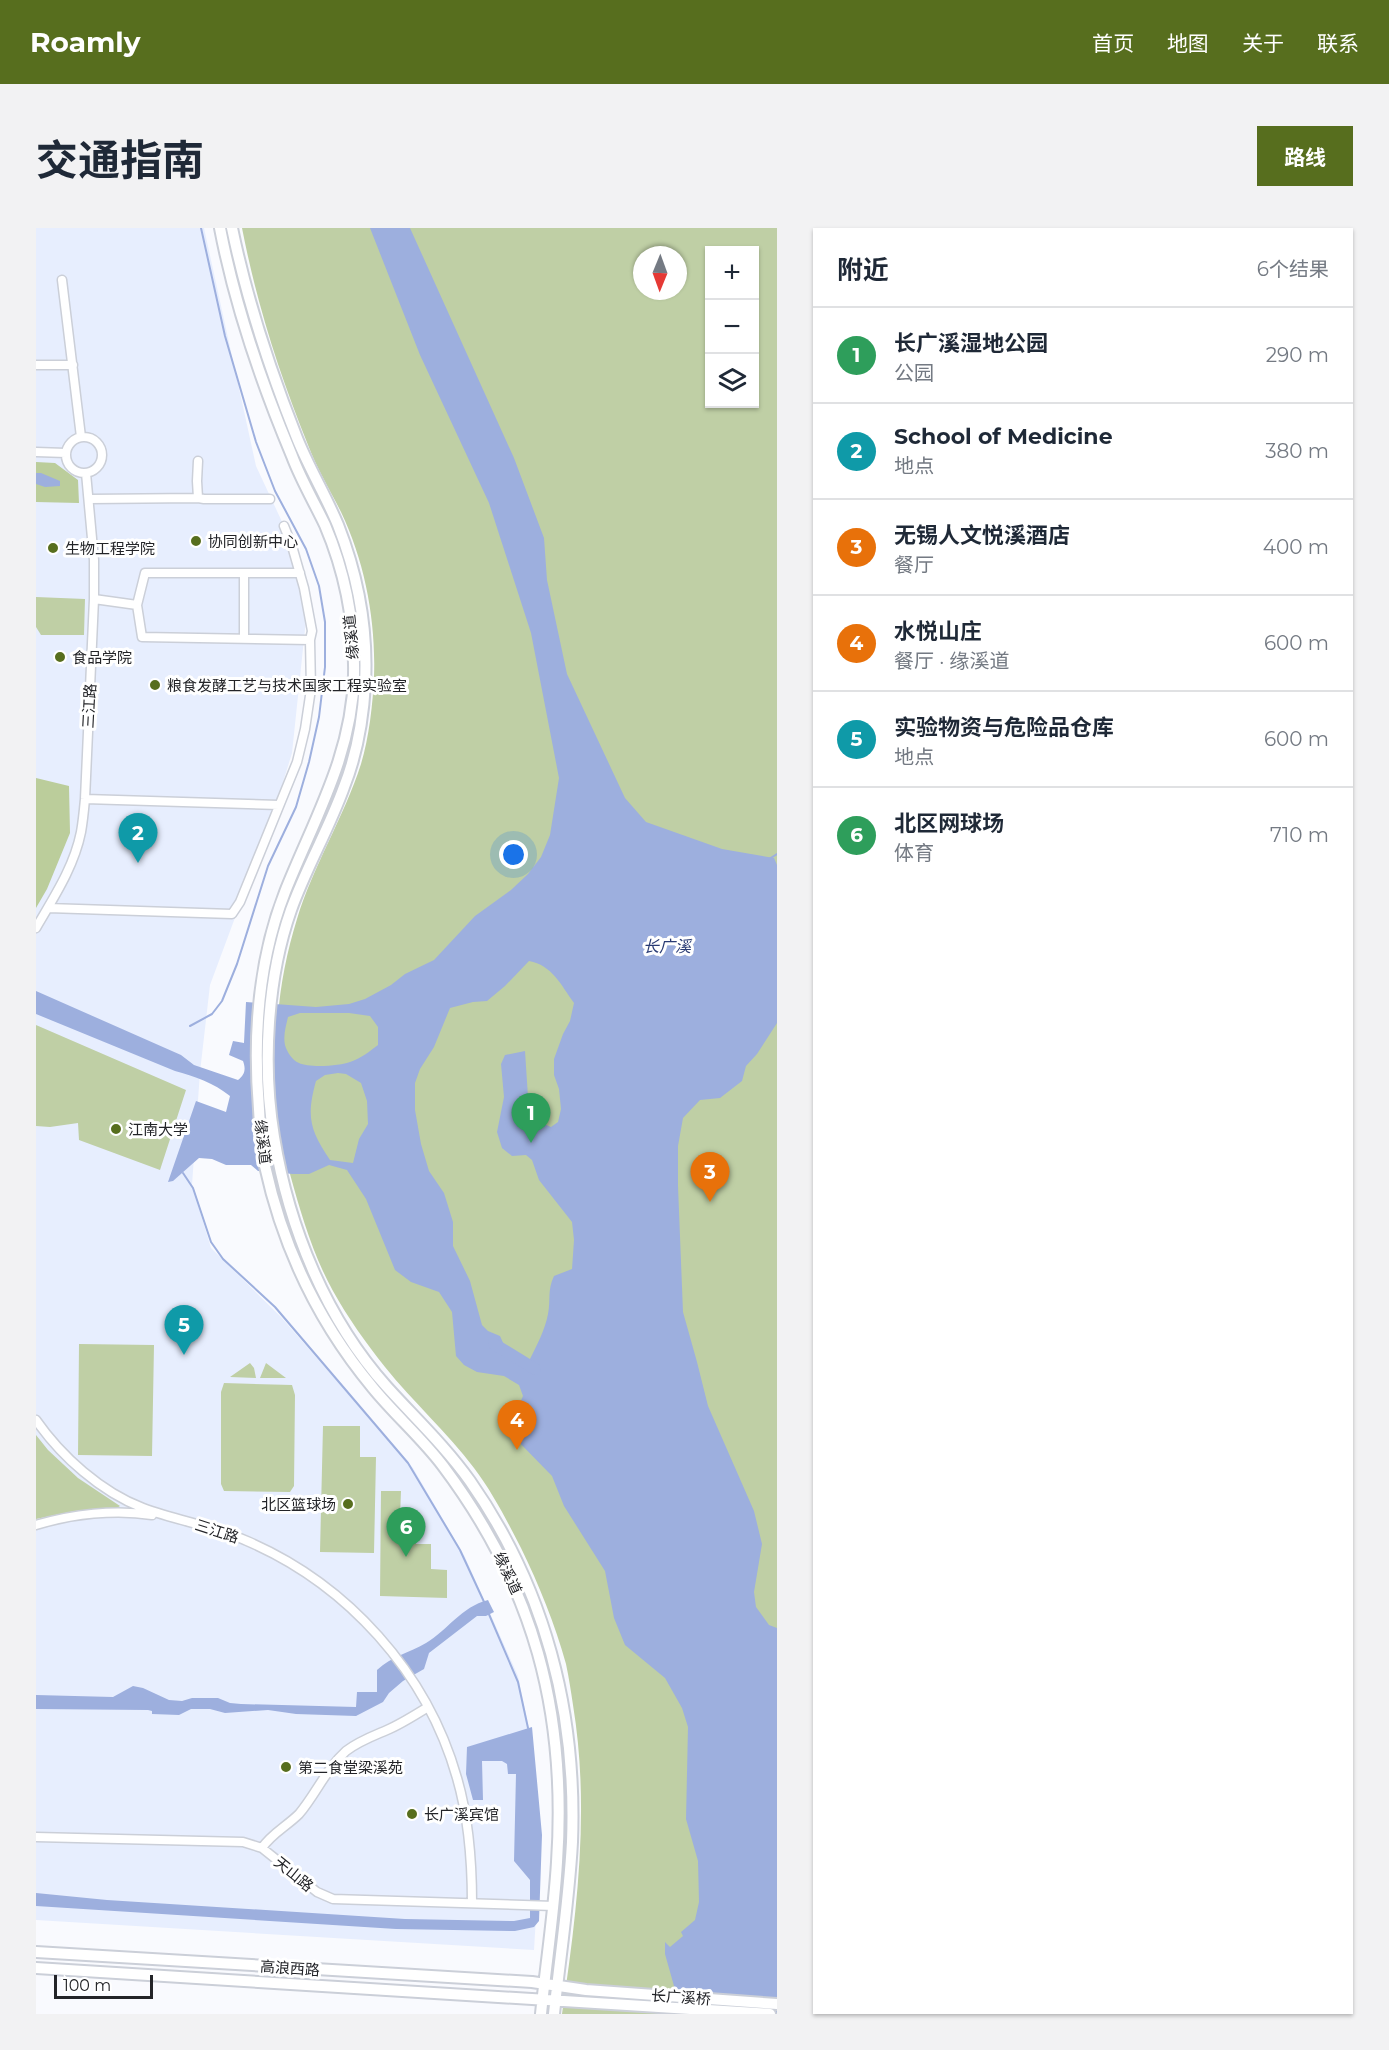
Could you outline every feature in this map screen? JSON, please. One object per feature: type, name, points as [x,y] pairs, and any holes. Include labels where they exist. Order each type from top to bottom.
[{"type":"main road","name":"缘溪道","points":[[220,228],[243,322],[262,381],[294,462],[325,525],[344,580],[353,643],[352,705],[340,761],[285,892],[274,924],[264,967],[256,1076],[264,1164],[292,1252],[313,1301],[365,1379],[439,1461],[460,1489],[498,1551],[528,1618],[548,1689],[555,1732],[560,1809],[541,2014]]},
{"type":"main road","name":"缘溪道","points":[[232,228],[257,326],[272,370],[304,455],[337,522],[352,565],[360,601],[365,646],[364,706],[353,760],[336,808],[291,911],[277,965],[268,1045],[273,1136],[286,1194],[309,1261],[335,1314],[387,1387],[447,1451],[480,1496],[506,1538],[528,1584],[544,1626],[560,1682],[572,1773],[572,1846],[554,2014]]},
{"type":"main road","name":"高浪西路","points":[[36,1952],[557,1985],[585,1996]]},
{"type":"main road","name":"高浪西路","points":[[36,1968],[555,2001],[585,1996]]},
{"type":"main road","name":"长广溪桥","points":[[585,1996],[777,2004]]},
{"type":"main road","name":"长广溪桥","points":[[585,1996],[770,2014]]},
{"type":"street","points":[[62,280],[81,437]]},
{"type":"street","points":[[36,365],[73,365]]},
{"type":"street","points":[[81,437],[97,442],[102,452],[100,463],[92,471],[86,473],[71,468],[67,461],[68,445],[81,437]]},
{"type":"street","points":[[36,452],[66,453]]},
{"type":"street","points":[[198,461],[196,481],[198,498]]},
{"type":"street","name":"三江路","points":[[36,928],[63,882],[73,857],[81,832],[85,799],[94,599],[94,560],[86,473]]},
{"type":"street","points":[[89,499],[270,499]]},
{"type":"street","points":[[48,908],[232,914],[240,902],[297,762],[311,689],[310,640],[312,631],[300,573],[284,526]]},
{"type":"street","points":[[300,573],[244,575],[145,573],[137,605],[141,638],[310,640]]},
{"type":"street","points":[[244,575],[244,639]]},
{"type":"street","points":[[94,599],[137,605]]},
{"type":"street","points":[[85,799],[279,805]]},
{"type":"street","name":"三江路","points":[[36,1420],[66,1455],[109,1491],[141,1507],[217,1529],[248,1541],[314,1578],[344,1601],[393,1653],[414,1682],[428,1707]]},
{"type":"street","points":[[36,1525],[75,1516],[106,1513],[138,1513],[176,1519]]},
{"type":"street","points":[[262,1848],[306,1806],[324,1777],[347,1751],[428,1707],[443,1737],[457,1776],[464,1805],[472,1858],[472,1903]]},
{"type":"street","name":"天山路","points":[[36,1837],[243,1842],[262,1848],[317,1892],[333,1899],[550,1906]]},
{"type":"shaded area","name":"江南大学","points":[[36,228],[204,228],[256,466],[284,526],[308,601],[292,753],[271,821],[210,985],[200,1072],[192,1185],[211,1248],[281,1317],[413,1468],[465,1557],[518,1676],[531,1738],[541,1834],[534,1950],[36,1920]]},
{"type":"green space","points":[[242,228],[777,228],[777,2014],[562,2014],[577,1899],[581,1782],[571,1690],[557,1634],[528,1562],[494,1497],[464,1455],[396,1380],[351,1321],[319,1263],[308,1234],[290,1174],[278,1066],[279,1001],[288,951],[297,919],[354,784],[364,754],[373,697],[373,634],[363,571],[357,551],[341,512],[312,454],[288,392],[262,312]]},
{"type":"green space","points":[[36,462],[55,463],[78,480],[79,503],[36,502]]},
{"type":"green space","points":[[36,597],[85,599],[84,635],[41,635],[36,627]]},
{"type":"green space","points":[[36,778],[69,786],[70,833],[47,889],[36,908]]},
{"type":"green space","points":[[36,1025],[186,1090],[160,1170],[79,1140],[78,1123],[50,1127],[36,1126]]},
{"type":"green space","points":[[79,1344],[154,1345],[152,1456],[78,1455]]},
{"type":"green space","points":[[250,1363],[254,1368],[256,1378],[230,1377]]},
{"type":"green space","points":[[266,1363],[286,1378],[260,1378]]},
{"type":"green space","points":[[224,1383],[292,1385],[295,1395],[294,1486],[290,1492],[224,1491],[221,1484],[221,1392]]},
{"type":"green space","name":"北区篮球场","points":[[323,1426],[360,1426],[360,1457],[376,1457],[374,1553],[320,1552]]},
{"type":"green space","points":[[36,1435],[48,1450],[78,1478],[120,1506],[75,1511],[36,1519]]},
{"type":"green space","points":[[381,1491],[401,1491],[400,1517],[416,1518],[416,1544],[431,1544],[431,1569],[447,1570],[447,1598],[380,1596]]},
{"type":"water","name":"长广溪","points":[[370,228],[410,228],[514,458],[544,538],[547,580],[567,674],[625,798],[646,822],[722,849],[774,858],[777,865],[777,1023],[757,1054],[746,1066],[742,1081],[720,1098],[700,1100],[683,1118],[678,1146],[678,1186],[683,1312],[708,1406],[754,1511],[762,1544],[754,1592],[756,1607],[769,1625],[777,1628],[777,2014],[673,2013],[674,1986],[665,1954],[665,1942],[670,1947],[683,1936],[681,1932],[695,1920],[699,1902],[698,1861],[686,1819],[688,1727],[682,1708],[665,1678],[625,1645],[614,1618],[605,1571],[564,1506],[552,1476],[513,1436],[506,1425],[516,1412],[523,1396],[519,1385],[504,1376],[477,1372],[464,1365],[456,1356],[452,1312],[439,1292],[411,1282],[395,1270],[366,1199],[347,1170],[329,1165],[309,1174],[293,1174],[258,1171],[251,1165],[226,1165],[212,1159],[199,1158],[173,1181],[168,1182],[196,1101],[226,1112],[230,1096],[204,1080],[175,1071],[36,1014],[36,991],[181,1055],[194,1065],[238,1080],[244,1072],[243,1061],[229,1055],[233,1041],[244,1043],[246,1002],[316,1007],[349,1004],[365,999],[391,985],[405,974],[434,960],[475,916],[511,890],[528,874],[541,857],[550,835],[559,778],[531,633],[489,503],[420,355]],"holes":[[[529,961],[550,971],[574,1003],[570,1021],[554,1059],[554,1075],[559,1089],[561,1109],[558,1122],[551,1127],[544,1124],[538,1107],[528,1097],[525,1051],[505,1055],[501,1064],[504,1097],[497,1132],[502,1148],[512,1156],[526,1155],[532,1160],[539,1180],[572,1222],[574,1240],[572,1269],[554,1276],[543,1332],[530,1359],[519,1364],[510,1358],[500,1336],[488,1331],[482,1325],[470,1281],[453,1246],[453,1222],[444,1193],[429,1171],[415,1110],[415,1083],[420,1069],[434,1047],[450,1008],[487,1001]],[[300,1013],[349,1013],[370,1016],[378,1027],[378,1045],[361,1057],[346,1063],[303,1065],[288,1053],[284,1038],[288,1017]],[[346,1074],[361,1083],[367,1101],[368,1124],[359,1139],[353,1163],[330,1160],[314,1131],[311,1104],[316,1081],[325,1075]]]},
{"type":"water","points":[[36,473],[60,481],[60,486],[45,487],[36,484]]},
{"type":"water","points":[[488,1600],[494,1612],[486,1616],[477,1616],[429,1653],[424,1669],[403,1681],[389,1693],[383,1702],[356,1716],[296,1714],[268,1710],[225,1713],[210,1709],[191,1709],[179,1715],[152,1714],[152,1711],[148,1710],[36,1709],[36,1695],[113,1697],[133,1686],[169,1700],[218,1698],[230,1703],[241,1704],[356,1707],[357,1692],[377,1692],[377,1670],[383,1665],[426,1643],[462,1613]]},
{"type":"water","points":[[532,1727],[542,1835],[539,1921],[534,1927],[515,1931],[396,1929],[36,1906],[36,1893],[107,1900],[405,1919],[514,1921],[530,1918],[530,1880],[514,1861],[516,1774],[508,1774],[507,1764],[502,1761],[482,1761],[483,1800],[473,1800],[466,1774],[467,1747]]},
{"type":"waterway","points":[[190,1026],[212,1014],[222,1001],[237,964],[268,866],[296,807],[319,717],[325,667],[325,622],[319,586],[306,549],[275,491],[256,442],[225,336],[201,228]]},
{"type":"waterway","points":[[769,859],[777,854]]},
{"type":"waterway","points":[[183,1173],[193,1188],[211,1242],[223,1259],[275,1307],[408,1463],[460,1550],[485,1604]]},
{"type":"waterway","points":[[494,1344],[535,1369]]},
{"type":"waterway","points":[[488,1612],[518,1682],[528,1728]]},
{"type":"place","name":"协同创新中心","points":[[196,541]]},
{"type":"place","name":"生物工程学院","points":[[53,548]]},
{"type":"place","name":"食品学院","points":[[60,657]]},
{"type":"place","name":"粮食发酵工艺与技术国家工程实验室","points":[[155,685]]},
{"type":"place","name":"School of Medicine","points":[[138,863]]},
{"type":"place","name":"江南大学","points":[[116,1129]]},
{"type":"place","name":"长广溪湿地公园","points":[[531,1143]]},
{"type":"place","name":"无锡人文悦溪酒店","points":[[710,1202]]},
{"type":"place","name":"实验物资与危险品仓库","points":[[184,1355]]},
{"type":"place","name":"水悦山庄","points":[[517,1450]]},
{"type":"place","name":"北区篮球场","points":[[348,1504]]},
{"type":"place","name":"北区网球场","points":[[406,1557]]},
{"type":"place","name":"第二食堂梁溪苑","points":[[286,1767]]},
{"type":"place","name":"长广溪宾馆","points":[[412,1814]]}]
